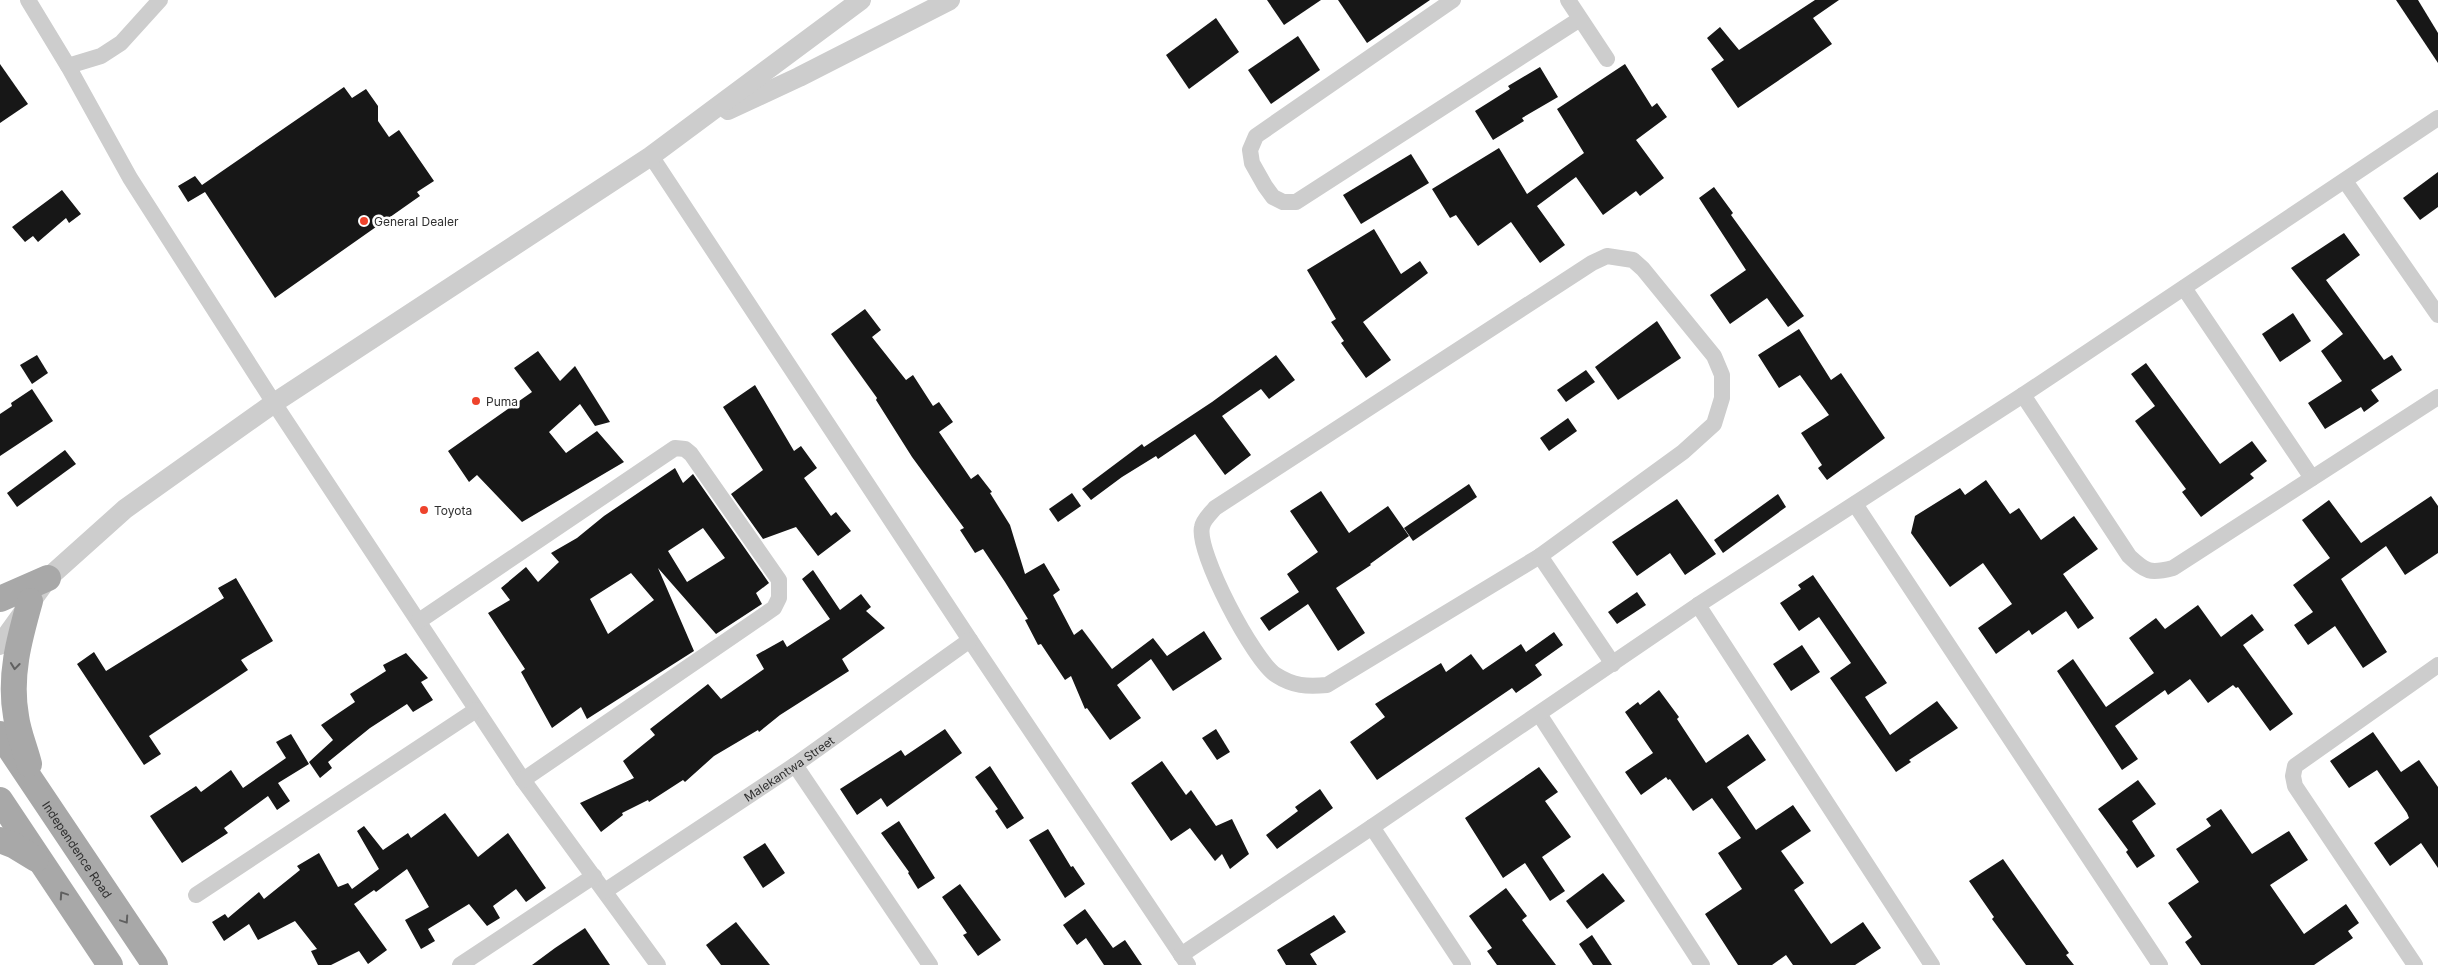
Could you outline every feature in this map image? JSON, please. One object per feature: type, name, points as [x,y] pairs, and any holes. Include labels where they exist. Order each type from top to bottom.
[{"type":"main road","points":[[0,599],[48,578]]},
{"type":"main road","points":[[30,602],[16,653],[13,684],[16,717],[36,788]]},
{"type":"main road","name":"Independence Road","points":[[0,734],[155,965]]},
{"type":"main road","points":[[0,800],[110,965]]},
{"type":"main road","points":[[0,840],[13,845],[41,862]]},
{"type":"street","points":[[28,0],[136,186],[274,403],[523,780],[658,965]]},
{"type":"street","points":[[68,66],[101,56],[121,43],[160,0]]},
{"type":"street","points":[[0,645],[48,578],[125,510],[274,403],[651,156],[861,0]]},
{"type":"street","points":[[694,124],[799,77],[950,0]]},
{"type":"street","points":[[1453,0],[1256,136],[1250,150],[1252,164],[1272,197],[1283,202],[1296,202],[1580,19]]},
{"type":"street","points":[[1568,0],[1607,59]]},
{"type":"street","points":[[651,156],[970,640],[1184,960],[1372,828],[1698,605],[2023,395],[2438,118]]},
{"type":"street","points":[[2345,181],[2438,316]]},
{"type":"street","points":[[1607,256],[1633,260],[1643,268],[1714,356],[1722,375],[1722,398],[1714,424],[1683,452],[1540,556],[1327,685],[1306,688],[1274,674],[1260,658],[1217,586],[1202,544],[1202,526],[1215,508],[1592,263],[1607,256]]},
{"type":"street","points":[[2184,288],[2312,478]]},
{"type":"street","points":[[2023,395],[2130,556],[2143,569],[2156,572],[2173,568],[2438,397]]},
{"type":"street","points":[[419,621],[675,448],[685,449],[691,454],[778,580],[779,598],[774,608],[523,780]]},
{"type":"street","points":[[1855,504],[2160,965]]},
{"type":"street","points":[[1540,556],[1613,664]]},
{"type":"street","points":[[1698,605],[1932,965]]},
{"type":"street","name":"Malekantwa Street","points":[[605,891],[795,765],[970,640]]},
{"type":"street","points":[[2415,965],[2295,786],[2293,776],[2295,766],[2438,665]]},
{"type":"street","points":[[196,895],[476,710]]},
{"type":"street","points":[[1538,714],[1702,965]]},
{"type":"street","points":[[795,765],[930,965]]},
{"type":"street","points":[[1372,828],[1463,965]]},
{"type":"street","points":[[460,965],[594,876]]},
{"type":"building","points":[[1267,0],[1321,0],[1284,25]]},
{"type":"building","points":[[1338,0],[1430,0],[1367,43]]},
{"type":"building","points":[[1815,0],[1839,0],[1813,18],[1832,44],[1738,108],[1711,69],[1724,60],[1707,38],[1720,27],[1739,50]]},
{"type":"building","points":[[2396,0],[2418,0],[2438,33],[2438,63]]},
{"type":"building","points":[[1216,18],[1239,52],[1189,89],[1166,55]]},
{"type":"building","points":[[1298,36],[1320,70],[1271,104],[1248,70]]},
{"type":"building","points":[[0,64],[28,104],[0,123]]},
{"type":"building","points":[[1625,64],[1652,107],[1657,103],[1667,117],[1636,140],[1664,178],[1640,196],[1636,191],[1603,215],[1576,177],[1537,206],[1565,245],[1540,263],[1511,222],[1478,246],[1456,215],[1450,218],[1432,189],[1499,148],[1527,194],[1584,153],[1557,109]]},
{"type":"building","points":[[1540,67],[1558,97],[1522,118],[1524,121],[1493,140],[1475,111],[1510,89],[1508,86]]},
{"type":"building","points":[[344,87],[352,98],[366,89],[378,106],[378,121],[389,137],[399,130],[434,181],[417,192],[420,196],[275,298],[205,192],[188,202],[178,186],[195,176],[202,185]]},
{"type":"building","points":[[1411,154],[1429,183],[1361,224],[1343,195]]},
{"type":"building","points":[[2438,172],[2438,207],[2420,220],[2403,198]]},
{"type":"building","points":[[1714,187],[1733,213],[1731,215],[1804,316],[1788,327],[1767,298],[1730,324],[1710,295],[1746,270],[1699,198]]},
{"type":"building","points":[[62,190],[81,214],[69,223],[66,218],[38,242],[33,236],[25,242],[12,227]]},
{"type":"building","points":[[1374,229],[1401,274],[1420,261],[1428,273],[1363,322],[1391,360],[1366,378],[1341,343],[1344,341],[1331,322],[1336,319],[1307,270]]},
{"type":"building","points":[[2344,233],[2360,255],[2326,280],[2384,360],[2392,355],[2402,370],[2371,390],[2379,401],[2364,412],[2361,407],[2325,429],[2308,403],[2342,381],[2321,351],[2343,334],[2291,268]]},
{"type":"building","points":[[865,309],[881,330],[872,337],[906,380],[913,375],[933,406],[939,402],[953,422],[939,432],[971,479],[978,474],[992,492],[990,493],[1010,525],[1025,574],[1044,563],[1060,590],[1053,595],[1074,635],[1082,629],[1112,669],[1153,638],[1167,656],[1204,631],[1222,659],[1173,691],[1151,659],[1117,685],[1141,718],[1110,740],[1087,708],[1085,709],[1071,676],[1065,680],[1041,644],[1038,645],[1025,620],[1028,619],[1005,582],[983,549],[975,553],[960,530],[964,528],[912,457],[876,400],[877,398],[831,334]]},
{"type":"building","points":[[2293,313],[2311,341],[2280,362],[2262,334]]},
{"type":"building","points":[[1657,321],[1681,358],[1618,400],[1595,367]]},
{"type":"building","points":[[1799,329],[1831,380],[1841,373],[1885,438],[1827,480],[1818,468],[1822,465],[1801,433],[1829,415],[1800,375],[1779,388],[1758,355]]},
{"type":"building","points":[[538,351],[560,381],[575,366],[610,422],[595,426],[580,404],[549,432],[566,453],[597,431],[624,462],[522,522],[477,475],[469,482],[448,451],[532,392],[514,368]]},
{"type":"building","points":[[37,355],[48,373],[32,384],[20,365]]},
{"type":"building","points":[[1276,355],[1295,380],[1269,399],[1261,389],[1222,416],[1251,455],[1225,475],[1195,434],[1158,459],[1156,456],[1122,477],[1091,500],[1082,489],[1142,444],[1144,447],[1212,402]]},
{"type":"building","points":[[2146,363],[2220,464],[2252,441],[2267,461],[2250,474],[2254,478],[2201,517],[2182,492],[2186,489],[2135,421],[2155,406],[2131,374]]},
{"type":"building","points":[[1586,370],[1595,382],[1566,402],[1557,390]]},
{"type":"building","points":[[755,385],[794,451],[801,446],[817,468],[804,478],[831,516],[836,512],[851,531],[818,556],[796,527],[763,539],[731,494],[763,470],[723,407]]},
{"type":"building","points":[[32,389],[53,421],[0,456],[0,414],[12,406],[11,403]]},
{"type":"building","points":[[1568,418],[1577,431],[1549,451],[1540,438]]},
{"type":"building","points":[[65,450],[76,464],[17,507],[7,493]]},
{"type":"building","points":[[675,468],[683,483],[693,474],[769,583],[756,593],[762,604],[716,634],[658,568],[694,651],[587,719],[581,707],[552,728],[521,672],[525,669],[488,613],[510,600],[501,588],[526,567],[538,582],[559,562],[551,553],[577,538],[604,516]],"holes":[[[703,528],[725,558],[687,582],[668,551]],[[631,573],[654,600],[608,634],[590,599]]]},
{"type":"building","points":[[1986,480],[2010,514],[2019,508],[2041,540],[2074,516],[2098,549],[2063,574],[2094,618],[2078,629],[2066,611],[2032,635],[2029,630],[1996,654],[1978,628],[2012,604],[1983,563],[1950,587],[1911,533],[1915,516],[1960,488],[1965,495]]},
{"type":"building","points":[[1469,484],[1477,497],[1413,541],[1404,528]]},
{"type":"building","points":[[1321,491],[1349,533],[1388,506],[1409,536],[1371,565],[1336,588],[1365,633],[1338,651],[1308,604],[1269,631],[1260,618],[1299,592],[1287,574],[1318,552],[1290,511]]},
{"type":"building","points":[[1072,493],[1081,506],[1058,522],[1049,509]]},
{"type":"building","points":[[1778,494],[1786,507],[1723,553],[1714,540]]},
{"type":"building","points":[[2431,496],[2438,506],[2438,553],[2405,575],[2386,546],[2341,579],[2387,652],[2363,668],[2335,626],[2308,645],[2294,625],[2313,612],[2293,585],[2330,558],[2302,520],[2329,500],[2361,543]]},
{"type":"building","points":[[1677,499],[1716,554],[1685,575],[1670,553],[1637,576],[1612,542]]},
{"type":"building","points":[[813,570],[840,610],[861,594],[871,607],[866,611],[885,628],[842,659],[849,671],[780,715],[759,732],[758,730],[714,756],[685,782],[683,780],[649,802],[648,800],[622,813],[623,815],[601,832],[580,803],[634,778],[623,761],[655,735],[650,729],[708,684],[721,699],[764,669],[756,655],[783,640],[787,647],[830,619],[802,579]]},
{"type":"building","points":[[1813,575],[1887,683],[1865,697],[1890,735],[1937,701],[1958,728],[1909,760],[1911,762],[1896,772],[1830,678],[1851,663],[1819,617],[1799,631],[1780,603],[1801,589],[1798,585]]},
{"type":"building","points":[[236,578],[273,641],[241,660],[248,670],[149,736],[161,754],[144,765],[77,664],[94,652],[106,671],[224,598],[218,588]]},
{"type":"building","points":[[1637,592],[1646,605],[1617,624],[1608,612]]},
{"type":"building","points":[[2198,605],[2221,637],[2252,614],[2264,630],[2243,645],[2293,714],[2270,731],[2238,687],[2236,688],[2233,685],[2208,703],[2190,679],[2168,695],[2165,690],[2115,726],[2138,759],[2122,770],[2057,671],[2073,659],[2106,707],[2154,673],[2129,638],[2156,618],[2165,629]]},
{"type":"building","points":[[1554,632],[1563,645],[1535,665],[1542,675],[1516,693],[1512,688],[1377,780],[1350,742],[1385,717],[1375,704],[1441,663],[1446,672],[1471,654],[1483,670],[1521,644],[1526,652]]},
{"type":"building","points":[[1802,645],[1820,672],[1791,691],[1773,664]]},
{"type":"building","points":[[406,653],[428,678],[421,682],[433,700],[413,712],[407,704],[370,728],[328,762],[332,768],[320,778],[309,762],[333,740],[321,725],[355,702],[350,694],[386,671],[383,665]]},
{"type":"building","points":[[1659,690],[1679,717],[1677,719],[1706,763],[1748,734],[1766,760],[1727,787],[1756,830],[1793,805],[1811,831],[1781,851],[1804,883],[1794,890],[1831,944],[1863,922],[1881,948],[1855,965],[1793,965],[1786,955],[1772,965],[1738,965],[1705,914],[1742,889],[1718,853],[1741,838],[1712,798],[1693,811],[1670,779],[1668,780],[1666,777],[1641,795],[1625,772],[1653,753],[1625,712],[1638,702],[1640,705]]},
{"type":"building","points":[[945,729],[962,753],[887,807],[881,798],[857,815],[840,789],[901,750],[905,756]]},
{"type":"building","points":[[1216,729],[1230,752],[1217,760],[1202,738]]},
{"type":"building","points":[[2373,732],[2401,772],[2419,760],[2438,787],[2438,868],[2421,843],[2390,866],[2374,843],[2409,818],[2407,813],[2377,770],[2349,788],[2330,761]]},
{"type":"building","points":[[291,734],[309,764],[278,783],[290,801],[277,810],[268,796],[224,828],[228,833],[182,863],[150,816],[196,786],[201,792],[231,770],[243,788],[286,758],[276,742]]},
{"type":"building","points":[[1162,761],[1186,795],[1191,790],[1216,826],[1232,819],[1249,854],[1230,869],[1222,854],[1215,861],[1190,828],[1171,841],[1131,783]]},
{"type":"building","points":[[990,766],[1024,818],[1007,829],[995,811],[998,809],[975,777]]},
{"type":"building","points":[[1539,767],[1558,792],[1545,801],[1571,837],[1542,857],[1565,891],[1550,901],[1525,863],[1503,878],[1465,818]]},
{"type":"building","points":[[2138,780],[2156,804],[2132,821],[2155,856],[2137,868],[2126,852],[2128,850],[2098,809]]},
{"type":"building","points":[[1320,789],[1333,808],[1277,849],[1266,835],[1298,811],[1295,807]]},
{"type":"building","points":[[2221,809],[2252,854],[2289,831],[2308,860],[2270,885],[2304,934],[2346,904],[2359,923],[2348,931],[2353,938],[2314,965],[2201,965],[2185,942],[2192,937],[2168,903],[2199,882],[2176,849],[2211,826],[2206,819]]},
{"type":"building","points":[[445,813],[478,857],[508,833],[546,888],[526,902],[516,889],[493,906],[500,918],[487,926],[469,904],[428,929],[435,941],[421,949],[405,920],[429,907],[407,869],[376,892],[374,890],[354,904],[387,950],[368,964],[359,951],[331,965],[318,965],[311,951],[317,949],[295,921],[258,940],[249,924],[224,941],[212,922],[225,914],[228,918],[259,892],[264,899],[300,870],[297,866],[319,853],[338,887],[348,883],[352,889],[379,869],[357,831],[364,826],[383,850],[408,833],[411,838]]},
{"type":"building","points":[[899,821],[935,878],[918,889],[909,872],[881,833]]},
{"type":"building","points":[[1048,829],[1071,867],[1073,866],[1085,884],[1065,898],[1029,840]]},
{"type":"building","points":[[765,843],[785,873],[763,888],[743,857]]},
{"type":"building","points":[[2003,859],[2069,953],[2066,955],[2074,965],[2026,965],[1992,919],[1994,917],[1969,881]]},
{"type":"building","points":[[1603,873],[1625,901],[1587,929],[1566,901]]},
{"type":"building","points":[[960,884],[1001,940],[978,956],[963,935],[967,933],[942,897]]},
{"type":"building","points":[[1506,888],[1527,916],[1522,920],[1556,965],[1497,965],[1487,951],[1492,948],[1469,916]]},
{"type":"building","points":[[1085,909],[1113,948],[1125,940],[1142,965],[1104,965],[1086,938],[1077,945],[1063,925]]},
{"type":"building","points":[[1334,915],[1346,932],[1310,954],[1317,965],[1286,965],[1277,950]]},
{"type":"building","points":[[736,922],[770,965],[721,965],[706,945]]},
{"type":"building","points":[[585,928],[610,965],[532,965],[555,948]]},
{"type":"building","points":[[1592,935],[1612,965],[1593,965],[1579,944]]},
{"type":"place","name":"General Dealer","points":[[364,221]]},
{"type":"place","name":"Puma","points":[[476,401]]},
{"type":"place","name":"Toyota","points":[[424,510]]}]
